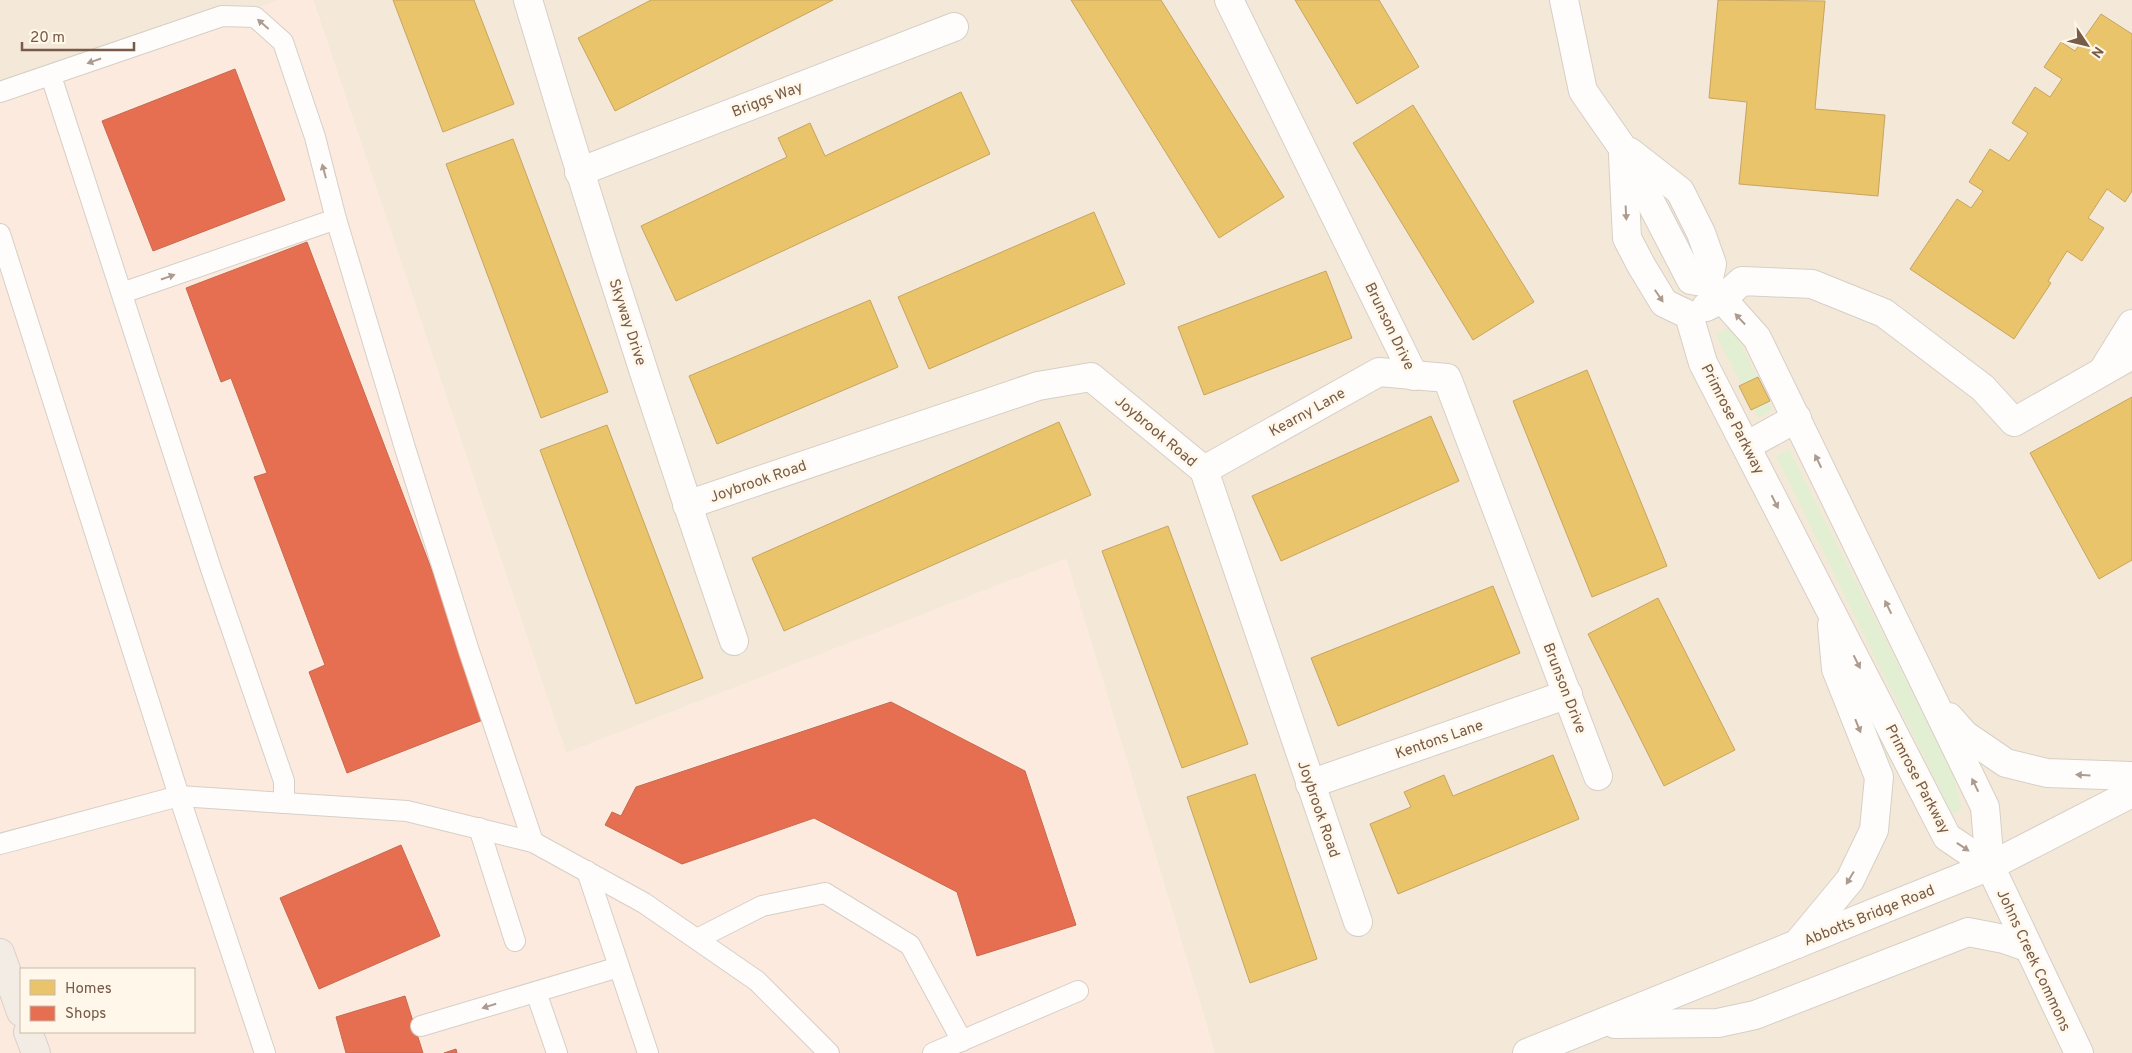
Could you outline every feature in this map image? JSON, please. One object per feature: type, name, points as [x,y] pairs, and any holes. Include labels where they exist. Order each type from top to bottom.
[{"type":"highway","points":[[0,953],[20,1009]]},
{"type":"highway","points":[[28,1033],[36,1053]]},
{"type":"street","name":"Skyway Drive","points":[[528,0],[579,172],[687,505],[734,641]]},
{"type":"street","name":"Brunson Drive","points":[[1229,0],[1414,376],[1447,378],[1598,776]]},
{"type":"street","points":[[1564,0],[1583,91],[1622,147],[1680,191],[1701,233],[1712,264],[1715,291],[1758,338],[1985,807],[1990,866]]},
{"type":"street","name":"Briggs Way","points":[[579,172],[954,26]]},
{"type":"street","points":[[1622,147],[1627,238],[1664,303],[1689,315],[1715,291],[1742,280],[1812,284],[1884,313],[1983,388],[2014,422],[2132,355]]},
{"type":"street","name":"Primrose Parkway","points":[[1689,315],[1703,363],[1947,837],[1990,866]]},
{"type":"street","points":[[2102,372],[2132,324]]},
{"type":"street","name":"Kearny Lane","points":[[1204,470],[1379,372],[1414,376]]},
{"type":"street","name":"Joybrook Road","points":[[687,505],[1038,386],[1091,376],[1204,470],[1358,922]]},
{"type":"street","points":[[1746,446],[1797,418]]},
{"type":"street","points":[[1797,944],[1850,880],[1874,830],[1879,777],[1836,669],[1831,611]]},
{"type":"street","name":"Kentons Lane","points":[[1310,784],[1568,694]]},
{"type":"street","points":[[1933,699],[1965,735],[2006,763],[2047,773],[2132,776]]},
{"type":"street","name":"Abbotts Bridge Road","points":[[1527,1053],[1990,866],[2132,793]]},
{"type":"street","name":"Johns Creek Commons","points":[[1990,866],[2079,1053]]},
{"type":"street","name":"Abbotts Bridge Road","points":[[1599,1024],[1718,1023],[1755,1015],[1968,932],[2004,939],[2027,947]]},
{"type":"lane","points":[[0,92],[222,16],[255,17],[283,42],[315,137],[336,219],[460,623],[533,842]]},
{"type":"lane","points":[[50,76],[210,568],[284,781],[284,803]]},
{"type":"lane","points":[[122,293],[336,219]]},
{"type":"lane","points":[[0,234],[179,796],[264,1053]]},
{"type":"lane","points":[[0,844],[179,796],[407,811],[479,828],[533,842],[644,903],[757,981],[829,1053]]},
{"type":"lane","points":[[479,828],[515,941]]},
{"type":"lane","points":[[587,871],[648,1053]]},
{"type":"lane","points":[[697,939],[762,906],[825,893],[910,945],[962,1041]]},
{"type":"lane","points":[[421,1026],[619,967]]},
{"type":"lane","points":[[933,1053],[1078,991]]},
{"type":"lane","points":[[536,992],[557,1053]]},
{"type":"shaded area","points":[[0,0],[280,0],[0,99]]},
{"type":"shaded area","points":[[280,0],[313,0],[566,753],[1066,559],[1215,1053],[0,1053],[0,99]]},
{"type":"shaded area","points":[[313,0],[2132,0],[2132,1053],[1215,1053],[1066,559],[566,753]]},
{"type":"green space","points":[[1732,325],[1772,409],[1759,418],[1716,335]]},
{"type":"green space","points":[[1789,449],[1953,773],[1962,809],[1952,814],[1776,456]]},
{"type":"building: Homes","points":[[393,0],[474,0],[514,104],[443,132]]},
{"type":"building: Homes","points":[[651,0],[833,0],[615,111],[578,38]]},
{"type":"building: Homes","points":[[1071,0],[1161,0],[1284,197],[1219,238]]},
{"type":"building: Homes","points":[[1295,0],[1379,0],[1419,67],[1357,104]]},
{"type":"building: Homes","points":[[1718,0],[1825,1],[1815,109],[1885,115],[1878,196],[1739,184],[1747,102],[1709,98]]},
{"type":"building: Homes","points":[[2101,14],[2132,34],[2132,191],[2125,202],[2107,189],[2088,218],[2104,228],[2082,261],[2067,251],[2048,281],[2051,283],[2014,339],[1910,269],[1957,199],[1971,208],[1983,191],[1969,182],[1990,149],[2009,161],[2028,133],[2012,123],[2035,87],[2050,97],[2062,79],[2044,67],[2061,42],[2075,51]]},
{"type":"building: Homes","points":[[961,92],[990,154],[676,301],[641,226],[787,157],[778,138],[810,123],[825,156]]},
{"type":"building: Homes","points":[[1413,105],[1534,302],[1473,340],[1353,143]]},
{"type":"building: Homes","points":[[513,139],[608,392],[541,418],[446,164]]},
{"type":"building: Homes","points":[[1094,212],[1125,284],[929,369],[898,297]]},
{"type":"building: Homes","points":[[1326,271],[1352,338],[1204,395],[1178,327]]},
{"type":"building: Homes","points":[[870,300],[898,367],[717,444],[689,376]]},
{"type":"building: Homes","points":[[1587,370],[1667,566],[1592,597],[1513,401]]},
{"type":"building: Homes","points":[[1758,377],[1770,401],[1751,410],[1739,386]]},
{"type":"building: Homes","points":[[2132,397],[2132,560],[2099,579],[2030,453]]},
{"type":"building: Homes","points":[[1431,416],[1459,481],[1281,561],[1252,496]]},
{"type":"building: Homes","points":[[1059,422],[1091,495],[784,631],[752,558]]},
{"type":"building: Homes","points":[[607,425],[703,678],[636,704],[540,450]]},
{"type":"building: Homes","points":[[1168,526],[1248,744],[1182,768],[1102,551]]},
{"type":"building: Homes","points":[[1493,586],[1520,653],[1338,726],[1311,658]]},
{"type":"building: Homes","points":[[1658,598],[1735,750],[1664,786],[1588,634]]},
{"type":"building: Homes","points":[[1553,755],[1579,819],[1398,894],[1370,824],[1411,807],[1404,792],[1444,775],[1453,796]]},
{"type":"building: Homes","points":[[1255,774],[1317,959],[1250,983],[1187,797]]},
{"type":"building: Shops","points":[[235,69],[285,200],[153,251],[102,121]]},
{"type":"building: Shops","points":[[307,242],[488,718],[347,773],[309,672],[325,665],[254,477],[267,473],[231,378],[221,382],[186,288]]},
{"type":"building: Shops","points":[[891,702],[1025,771],[1076,925],[977,956],[957,892],[814,818],[682,864],[605,825],[612,812],[621,816],[636,787]]},
{"type":"building: Shops","points":[[401,845],[440,936],[319,989],[280,898]]},
{"type":"building: Shops","points":[[405,996],[423,1053],[346,1053],[336,1017]]},
{"type":"building: Shops","points":[[456,1049],[457,1053],[444,1053]]}]
